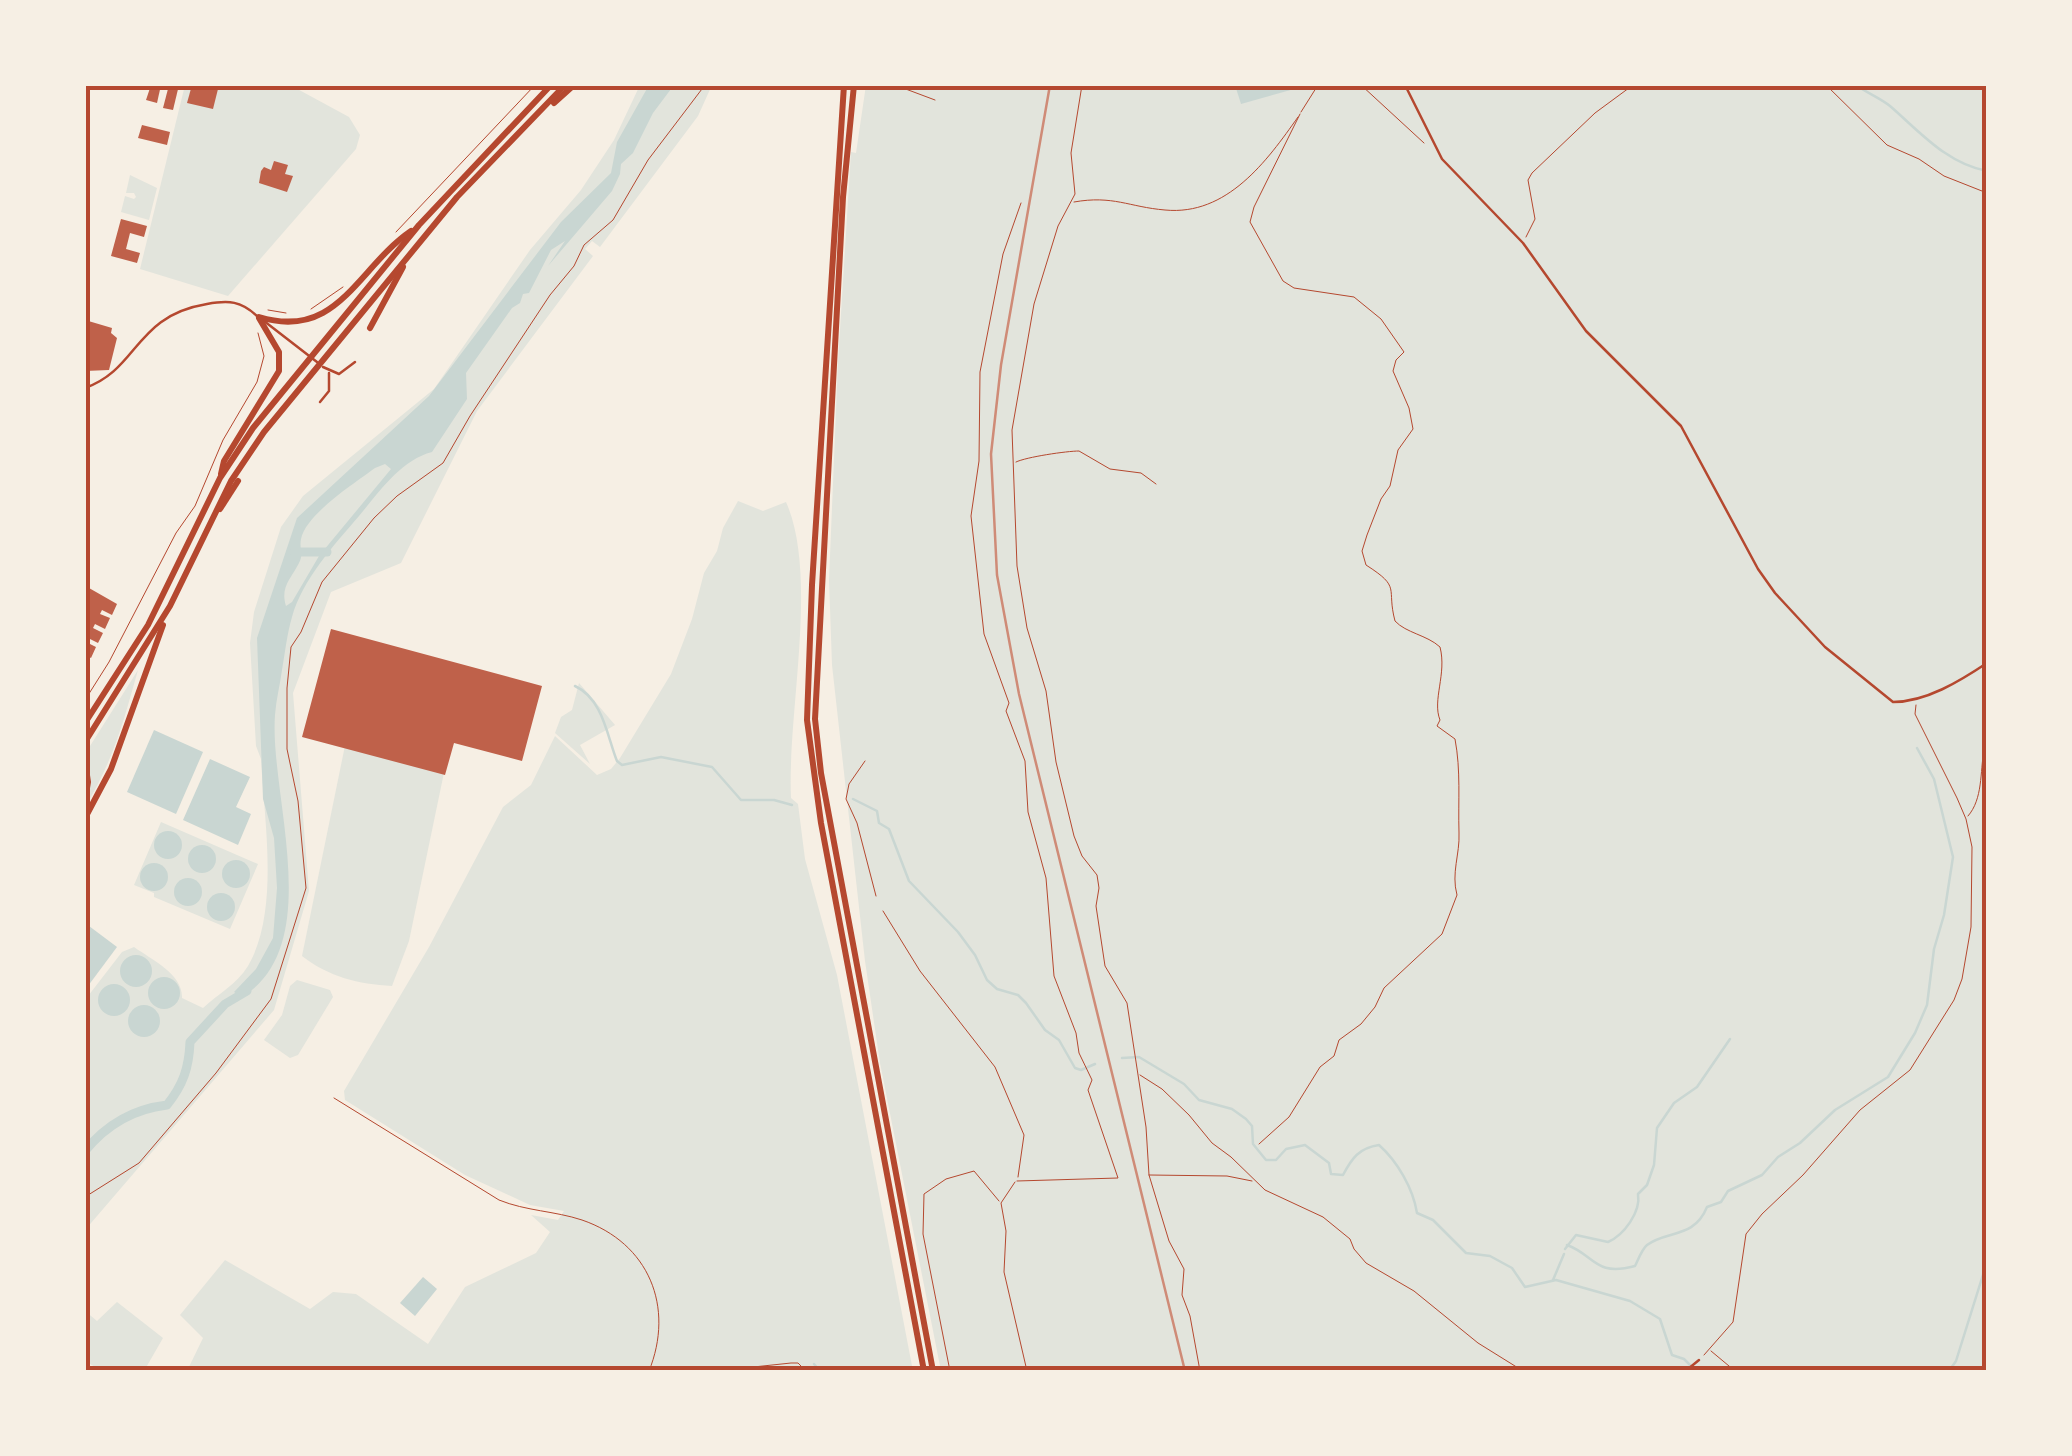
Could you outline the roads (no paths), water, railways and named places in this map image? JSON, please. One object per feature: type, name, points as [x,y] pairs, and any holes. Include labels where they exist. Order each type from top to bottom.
[{"type":"highway","points":[[259,317],[290,324],[321,315],[419,225],[552,85]]},
{"type":"highway","points":[[85,818],[111,769],[170,606],[210,522],[264,432],[410,252],[564,85]]},
{"type":"highway","points":[[544,109],[574,85]]},
{"type":"highway","points":[[844,85],[807,720],[924,1371]]},
{"type":"highway","points":[[817,774],[815,680],[846,150],[854,85]]},
{"type":"highway","points":[[85,723],[148,625],[220,478],[253,428],[419,225]]},
{"type":"highway","points":[[370,328],[410,252]]},
{"type":"highway","points":[[220,478],[224,461],[279,370],[284,346],[259,317]]},
{"type":"highway","points":[[210,522],[238,481]]},
{"type":"highway","points":[[85,742],[170,606]]},
{"type":"highway","points":[[85,762],[85,800]]},
{"type":"highway","points":[[825,822],[933,1371]]},
{"type":"street","points":[[1405,85],[1432,143],[1456,176],[1523,243],[1586,331],[1681,426],[1758,569],[1797,619],[1848,668],[1893,702],[1918,698],[1987,663]]},
{"type":"street","points":[[85,388],[112,374],[150,328],[173,313],[228,301],[244,303],[284,346],[328,371],[342,373],[355,362]]},
{"type":"street","points":[[320,402],[331,383],[328,371]]},
{"type":"street","points":[[1688,1369],[1699,1360]]},
{"type":"lane","points":[[334,1098],[498,1200],[519,1208],[578,1218],[620,1241],[648,1274],[659,1303],[661,1326],[650,1371]]},
{"type":"waterway","points":[[1856,85],[1890,106],[1946,154],[1987,171]]},
{"type":"waterway","points":[[294,552],[327,552]]},
{"type":"waterway","points":[[575,686],[598,709],[617,761],[622,765],[661,757],[712,767],[741,800],[774,800],[792,805]]},
{"type":"waterway","points":[[1567,1245],[1603,1267],[1635,1266],[1647,1245],[1688,1229],[1707,1207],[1721,1202],[1728,1191],[1762,1175],[1835,1110],[1888,1077],[1927,1005],[1953,857],[1934,779],[1917,748]]},
{"type":"waterway","points":[[853,799],[877,811],[879,823],[889,829],[909,881],[958,932],[987,980],[997,989],[1018,995],[1045,1030],[1059,1040],[1075,1068],[1081,1070],[1095,1064]]},
{"type":"waterway","points":[[85,1151],[121,1120],[167,1105],[184,1076],[190,1042],[225,1004],[247,991]]},
{"type":"waterway","points":[[1565,1249],[1576,1235],[1608,1242],[1625,1228],[1654,1165],[1657,1128],[1674,1103],[1697,1087],[1730,1039]]},
{"type":"waterway","points":[[1122,1058],[1139,1057],[1184,1084],[1199,1100],[1232,1109],[1252,1126],[1253,1144],[1266,1160],[1276,1160],[1286,1149],[1305,1145],[1329,1163],[1331,1174],[1343,1175],[1357,1155],[1379,1145],[1403,1176],[1417,1213],[1433,1220],[1466,1253],[1490,1256],[1512,1268],[1525,1287],[1556,1280],[1630,1301],[1660,1319],[1672,1355],[1684,1359],[1696,1371]]},
{"type":"waterway","points":[[1553,1280],[1564,1254]]},
{"type":"waterway","points":[[1949,1371],[1956,1361],[1987,1262]]},
{"type":"waterway","points":[[814,1364],[820,1371]]},
{"type":"railway","points":[[1050,85],[1001,365],[991,454],[997,575],[1019,694],[1185,1371]]}]
